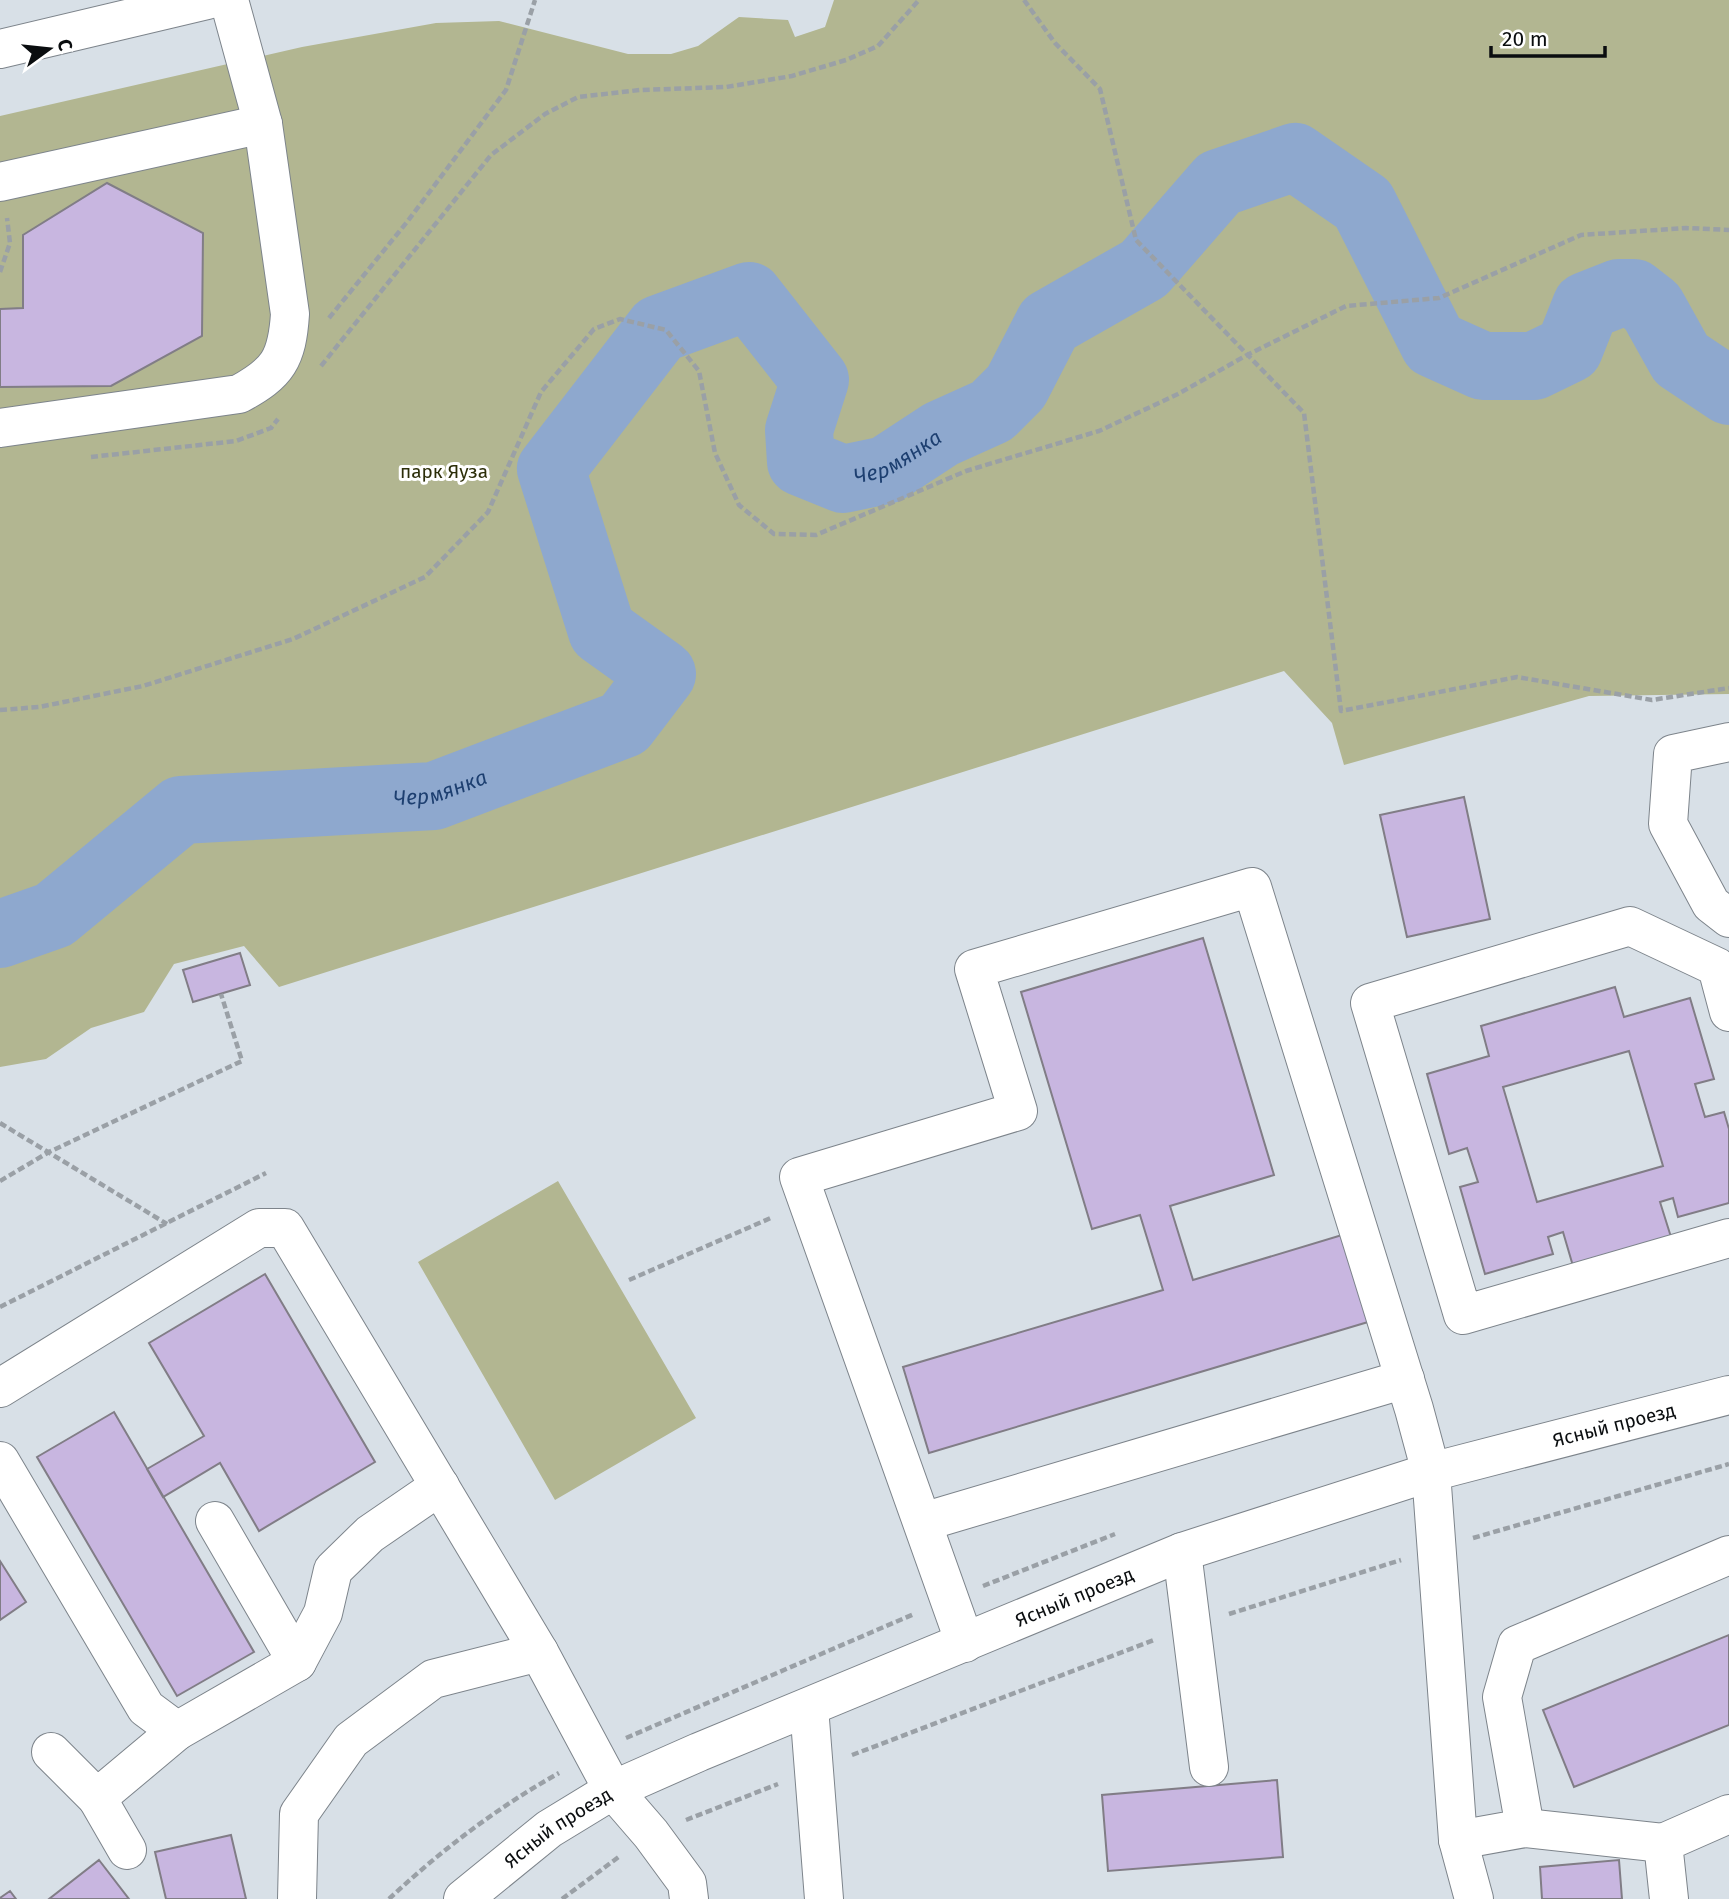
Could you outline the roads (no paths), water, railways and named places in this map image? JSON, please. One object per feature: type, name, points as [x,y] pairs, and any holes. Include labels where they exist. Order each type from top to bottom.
[{"type":"street","points":[[0,49],[207,0]]},
{"type":"street","points":[[0,428],[239,394],[263,381],[280,361],[289,338],[290,314],[263,124],[229,0]]},
{"type":"street","points":[[1,182],[263,124]]},
{"type":"street","points":[[1729,742],[1673,754],[1668,824],[1711,904],[1729,918]]},
{"type":"street","points":[[965,1643],[799,1177],[1018,1111],[974,969],[1252,887],[1405,1379],[1431,1472],[1458,1840],[1474,1899]]},
{"type":"street","points":[[1729,1012],[1717,967],[1630,926],[1370,1003],[1463,1315],[1729,1238]]},
{"type":"street","points":[[0,1388],[259,1228],[285,1228],[539,1652],[613,1790],[651,1834],[687,1883],[689,1899]]},
{"type":"street","points":[[923,1522],[1405,1379]]},
{"type":"street","name":"Ясный проезд","points":[[470,1896],[549,1829],[613,1790],[1182,1552],[1431,1472],[1729,1395]]},
{"type":"street","points":[[0,1461],[146,1707],[177,1731]]},
{"type":"street","points":[[97,1798],[177,1731],[297,1662],[323,1613],[333,1570],[370,1534],[440,1486]]},
{"type":"street","points":[[215,1521],[297,1662]]},
{"type":"street","points":[[1182,1552],[1209,1767]]},
{"type":"street","points":[[1525,1828],[1502,1697],[1517,1645],[1729,1555]]},
{"type":"street","points":[[297,1899],[299,1814],[351,1740],[433,1679],[539,1652]]},
{"type":"street","points":[[808,1707],[824,1899]]},
{"type":"street","points":[[51,1752],[97,1798],[127,1850]]},
{"type":"street","points":[[1458,1840],[1525,1828],[1663,1843],[1729,1814]]},
{"type":"street","points":[[1663,1843],[1670,1899]]},
{"type":"waterway","name":"Чермянка","points":[[0,934],[54,915],[181,810],[434,796],[624,724],[662,674],[602,631],[551,469],[659,329],[749,296],[815,380],[799,430],[801,462],[843,479],[886,470],[941,434],[992,411],[1016,387],[1049,323],[1144,269],[1219,183],[1295,157],[1363,204],[1434,344],[1483,366],[1534,366],[1569,349],[1586,306],[1619,293],[1634,293],[1652,307],[1681,359],[1729,391]]},
{"type":"park label","name":"парк Яуза","points":[[444,471]]}]
